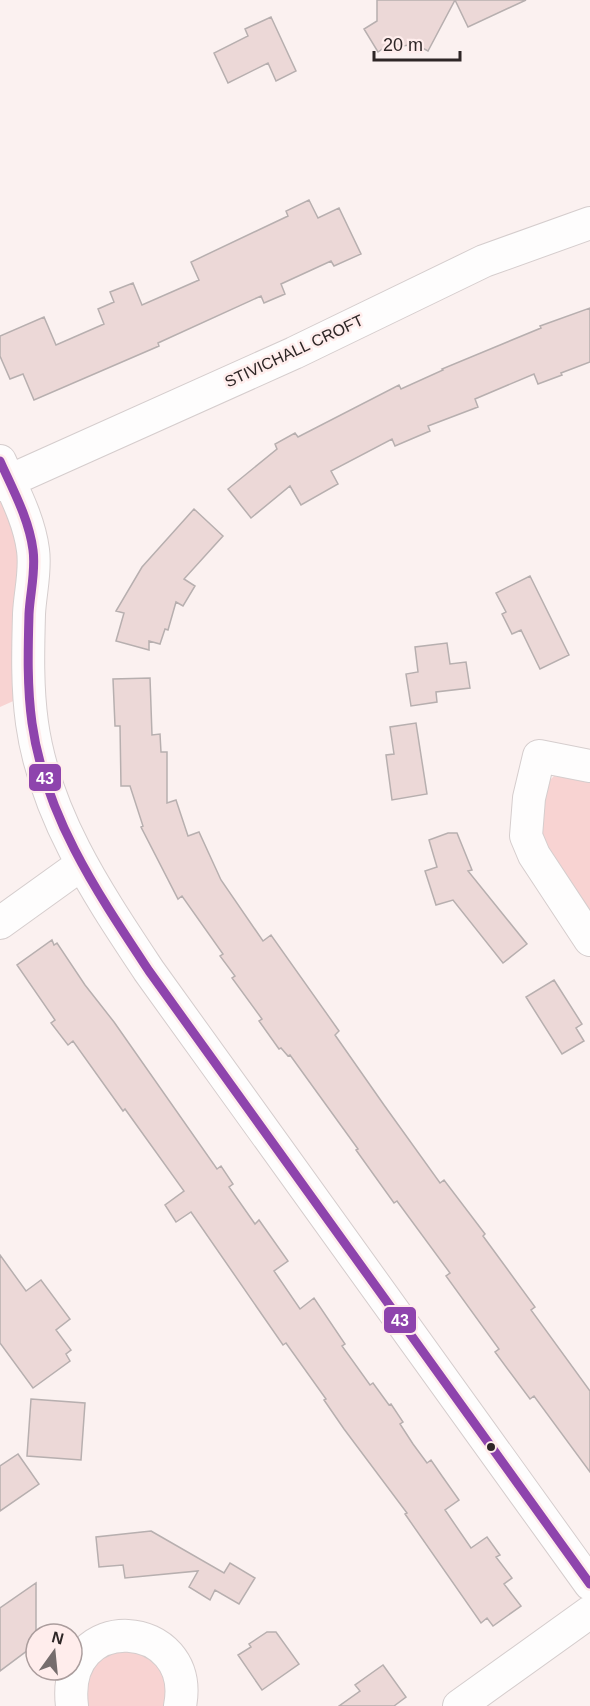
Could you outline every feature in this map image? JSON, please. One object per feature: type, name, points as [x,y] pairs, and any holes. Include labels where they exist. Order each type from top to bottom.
[{"type":"street","name":"STIVICHALL CROFT","points":[[3,476],[294,352],[484,261],[590,223]]},
{"type":"street","points":[[3,476],[26,523],[34,552],[28,650],[29,694],[36,746],[50,797],[82,864],[112,917],[149,971],[590,1584]]},
{"type":"street","points":[[590,766],[539,756],[529,798],[526,836],[534,855],[590,940]]},
{"type":"street","points":[[0,923],[82,864]]},
{"type":"street","points":[[459,1706],[590,1612]]},
{"type":"street","points":[[72,1706],[71,1687],[74,1673],[88,1649],[99,1641],[126,1635],[156,1644],[169,1654],[176,1666],[179,1678],[180,1706]]},
{"type":"shaded area","points":[[0,485],[19,502],[29,694],[0,707]]},
{"type":"shaded area","points":[[554,776],[590,782],[590,926],[537,837],[542,788]]},
{"type":"shaded area","points":[[121,1645],[162,1661],[169,1706],[85,1706],[85,1672]]},
{"type":"building","points":[[377,0],[455,0],[428,51],[415,44],[403,46],[391,43],[378,52],[364,29],[377,21]]},
{"type":"building","points":[[455,0],[526,0],[468,27]]},
{"type":"building","points":[[271,17],[296,71],[276,81],[268,63],[228,83],[214,53],[248,36],[245,29]]},
{"type":"building","points":[[309,200],[318,218],[339,208],[361,254],[334,266],[331,261],[281,284],[285,294],[264,303],[261,296],[158,343],[159,346],[34,400],[23,374],[10,379],[0,356],[0,336],[44,317],[56,345],[104,324],[98,309],[114,302],[110,292],[133,283],[142,305],[199,280],[191,262],[288,216],[286,211]]},
{"type":"building","points":[[590,308],[590,362],[538,384],[534,374],[475,399],[478,407],[428,426],[430,431],[395,446],[392,439],[331,471],[338,484],[301,505],[290,486],[251,518],[228,489],[277,449],[275,444],[295,433],[298,437],[399,385],[401,389],[442,369],[541,328],[540,326]]},
{"type":"building","points":[[194,509],[223,536],[184,579],[195,586],[183,606],[176,602],[168,630],[165,629],[160,644],[149,641],[149,650],[116,641],[124,613],[116,611],[142,567]]},
{"type":"building","points":[[530,576],[569,655],[540,669],[521,630],[512,634],[502,614],[506,612],[496,593]]},
{"type":"building","points":[[447,643],[450,664],[466,662],[470,688],[436,692],[437,702],[411,706],[406,674],[418,672],[415,647]]},
{"type":"building","points":[[150,678],[152,735],[160,734],[161,752],[167,752],[167,803],[176,800],[188,836],[199,832],[221,880],[263,941],[271,935],[339,1031],[335,1035],[440,1183],[444,1180],[485,1234],[483,1236],[535,1307],[531,1310],[590,1391],[590,1472],[534,1396],[530,1399],[495,1352],[499,1349],[446,1276],[450,1273],[397,1201],[394,1203],[290,1055],[288,1056],[281,1048],[279,1049],[259,1021],[262,1019],[232,978],[235,976],[220,956],[223,954],[182,896],[178,899],[141,827],[143,826],[130,786],[121,786],[120,726],[115,726],[113,679]]},
{"type":"building","points":[[416,723],[427,794],[392,800],[386,755],[394,754],[390,727]]},
{"type":"building","points":[[448,833],[457,833],[472,870],[468,871],[527,944],[503,963],[453,900],[436,905],[425,871],[437,867],[429,840]]},
{"type":"building","points":[[52,940],[54,945],[57,943],[85,985],[114,1022],[217,1169],[221,1166],[233,1184],[229,1187],[255,1224],[259,1220],[288,1261],[274,1271],[300,1309],[314,1298],[345,1344],[342,1346],[370,1385],[373,1383],[389,1405],[391,1404],[403,1422],[400,1424],[413,1444],[427,1463],[431,1460],[459,1500],[445,1510],[471,1548],[487,1537],[500,1555],[496,1557],[512,1578],[504,1584],[521,1606],[493,1626],[487,1618],[481,1623],[405,1514],[407,1513],[344,1429],[324,1400],[326,1399],[286,1343],[283,1345],[191,1212],[176,1222],[165,1205],[184,1191],[73,1041],[68,1045],[51,1023],[55,1020],[17,965]]},
{"type":"building","points":[[554,980],[582,1024],[576,1028],[584,1041],[562,1054],[526,997]]},
{"type":"building","points":[[0,1255],[26,1291],[41,1280],[70,1319],[56,1330],[71,1350],[66,1354],[70,1361],[33,1388],[0,1343]]},
{"type":"building","points":[[31,1399],[85,1403],[81,1460],[27,1456]]},
{"type":"building","points":[[18,1454],[39,1484],[0,1511],[0,1466]]},
{"type":"building","points":[[151,1531],[224,1573],[230,1563],[255,1578],[239,1604],[215,1590],[210,1600],[189,1587],[198,1571],[125,1578],[123,1565],[99,1567],[96,1537]]},
{"type":"building","points":[[36,1583],[36,1622],[24,1622],[24,1653],[0,1671],[0,1608]]},
{"type":"building","points":[[267,1632],[276,1632],[299,1664],[262,1690],[238,1655],[251,1647],[249,1644]]},
{"type":"building","points":[[383,1665],[406,1697],[394,1706],[339,1706],[360,1691],[355,1685]]},
{"type":"transit line","name":"43","points":[[0,461],[24,516],[33,550],[28,655],[32,723],[49,790],[76,853],[111,913],[149,971],[590,1584]]}]
